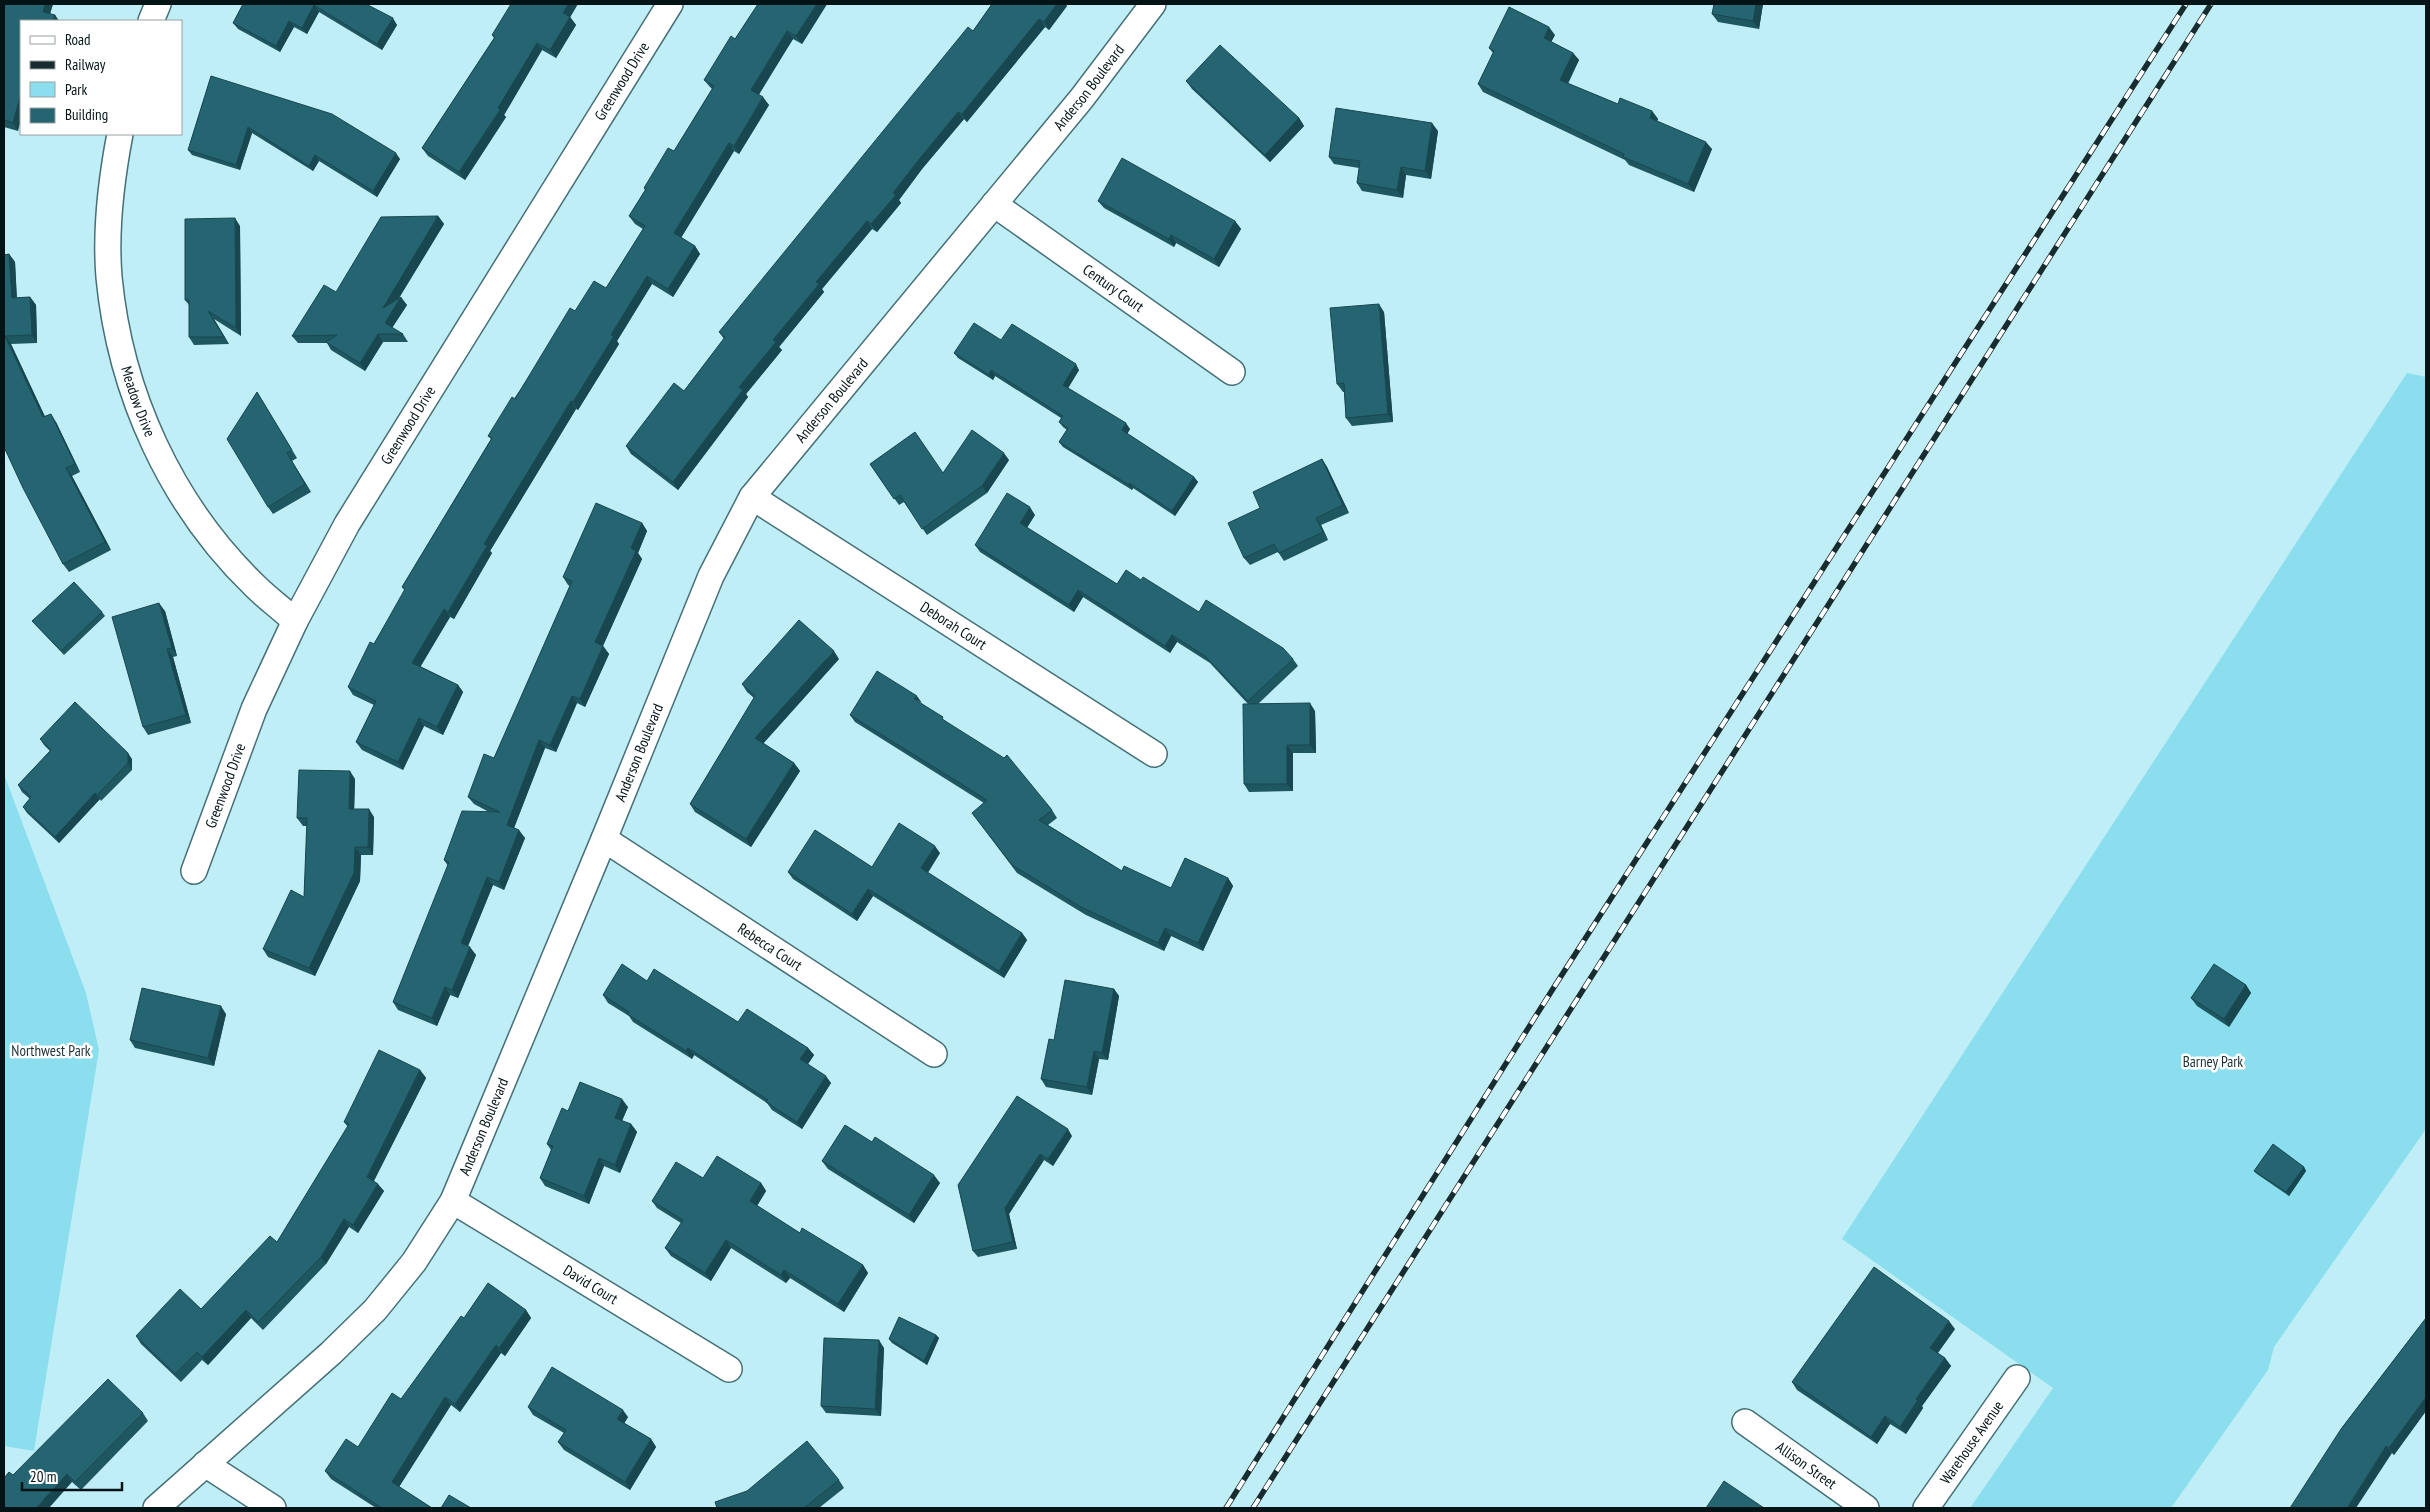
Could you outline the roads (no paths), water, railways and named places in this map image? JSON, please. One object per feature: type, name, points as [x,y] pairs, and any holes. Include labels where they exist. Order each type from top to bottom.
[{"type":"street","points":[[151,20],[158,4]]},
{"type":"street","name":"Greenwood Drive","points":[[194,871],[254,708],[295,621],[347,524],[670,4]]},
{"type":"street","name":"Anderson Boulevard","points":[[156,1508],[331,1353],[375,1310],[414,1262],[453,1201],[711,576],[752,497],[1082,98],[1153,4]]},
{"type":"street","name":"Meadow Drive","points":[[120,135],[113,168],[108,226],[109,276],[116,326],[130,382],[147,429],[177,488],[216,543],[255,586],[295,621]]},
{"type":"street","name":"Century Court","points":[[994,204],[1232,372]]},
{"type":"street","name":"Deborah Court","points":[[752,497],[1154,754]]},
{"type":"street","name":"Rebecca Court","points":[[604,839],[934,1054]]},
{"type":"street","name":"David Court","points":[[453,1201],[729,1369]]},
{"type":"street","name":"Warehouse Avenue","points":[[1926,1508],[2017,1378]]},
{"type":"street","name":"Allison Street","points":[[1745,1422],[1866,1508]]},
{"type":"street","points":[[205,1464],[273,1508]]},
{"type":"railway","points":[[1226,1508],[1556,984],[2186,4]]},
{"type":"railway","points":[[1253,1508],[2211,4]]},
{"type":"park label","name":"Northwest Park","points":[[51,1051]]},
{"type":"park label","name":"Barney Park","points":[[2213,1062]]}]
